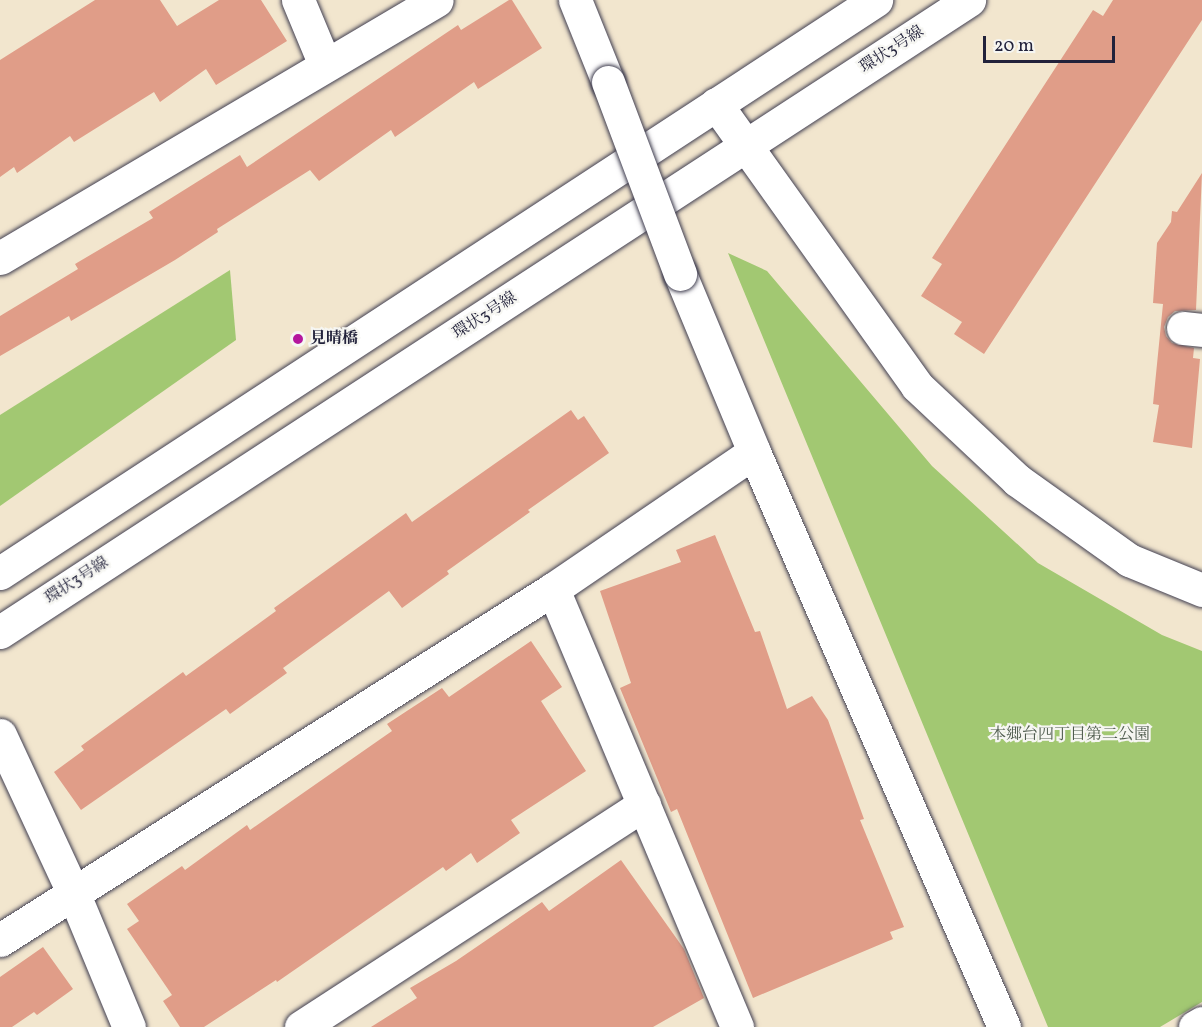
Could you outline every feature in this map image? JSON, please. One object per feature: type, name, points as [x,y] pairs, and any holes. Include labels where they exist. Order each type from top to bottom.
[{"type":"street","points":[[298,0],[325,65]]},
{"type":"street","points":[[0,258],[437,0]]},
{"type":"street","points":[[575,0],[680,274],[754,452],[1004,1027]]},
{"type":"street","points":[[0,573],[876,0]]},
{"type":"street","name":"環状3号線","points":[[0,632],[969,0]]},
{"type":"street","points":[[716,105],[916,386],[1017,480],[1129,560],[1202,590]]},
{"type":"street","points":[[0,940],[553,590],[754,452]]},
{"type":"street","points":[[553,590],[737,1027]]},
{"type":"street","points":[[0,735],[73,892],[129,1027]]},
{"type":"street","points":[[301,1027],[644,804]]},
{"type":"street","points":[[1195,1027],[1202,1023]]},
{"type":"green space","name":"本郷台四丁目第二公園","points":[[728,253],[767,271],[932,466],[1038,563],[1162,635],[1202,651],[1202,1002],[1160,1027],[1048,1027]]},
{"type":"green space","points":[[230,270],[236,340],[0,506],[0,415]]},
{"type":"building","points":[[95,0],[160,0],[177,26],[219,0],[261,0],[287,41],[216,85],[206,69],[160,102],[154,92],[74,142],[70,136],[17,173],[14,167],[0,177],[0,60]]},
{"type":"building","points":[[512,0],[542,48],[478,89],[474,82],[395,137],[391,130],[319,181],[310,170],[217,229],[218,232],[175,260],[71,321],[69,316],[0,356],[0,316],[78,269],[75,264],[153,218],[149,212],[240,155],[247,167],[458,25],[461,30]]},
{"type":"building","points":[[1113,0],[1202,0],[1202,20],[984,354],[954,334],[962,322],[921,296],[942,264],[932,258],[1093,10],[1103,16]]},
{"type":"building","points":[[1202,173],[1196,310],[1175,311],[1168,317],[1164,327],[1166,336],[1172,343],[1194,348],[1193,358],[1200,359],[1192,448],[1153,442],[1159,405],[1153,404],[1163,304],[1153,303],[1157,243],[1171,222],[1172,211],[1177,212]]},
{"type":"building","points":[[571,410],[578,420],[584,416],[609,453],[528,510],[530,512],[447,571],[449,574],[402,608],[389,591],[283,668],[287,673],[230,714],[226,709],[81,810],[54,772],[84,750],[81,746],[183,672],[186,676],[276,611],[274,608],[406,513],[412,522]]},
{"type":"building","points":[[715,535],[755,632],[760,631],[787,709],[812,696],[828,720],[864,819],[860,820],[904,927],[890,932],[893,939],[753,998],[677,809],[671,812],[620,688],[631,683],[600,591],[681,562],[676,550]]},
{"type":"building","points":[[531,641],[562,687],[541,701],[586,771],[511,820],[520,833],[477,863],[471,853],[446,871],[443,867],[277,982],[276,980],[204,1027],[180,1027],[163,1001],[172,995],[127,929],[139,921],[127,904],[182,866],[185,870],[247,825],[250,830],[392,731],[387,724],[442,688],[449,697]]},
{"type":"building","points":[[621,860],[684,949],[704,998],[653,1027],[371,1027],[417,998],[410,988],[456,961],[542,902],[549,911]]},
{"type":"building","points":[[43,947],[73,989],[37,1015],[34,1012],[12,1027],[0,1027],[0,977]]},
{"type":"place","name":"見晴橋","points":[[298,339]]}]
